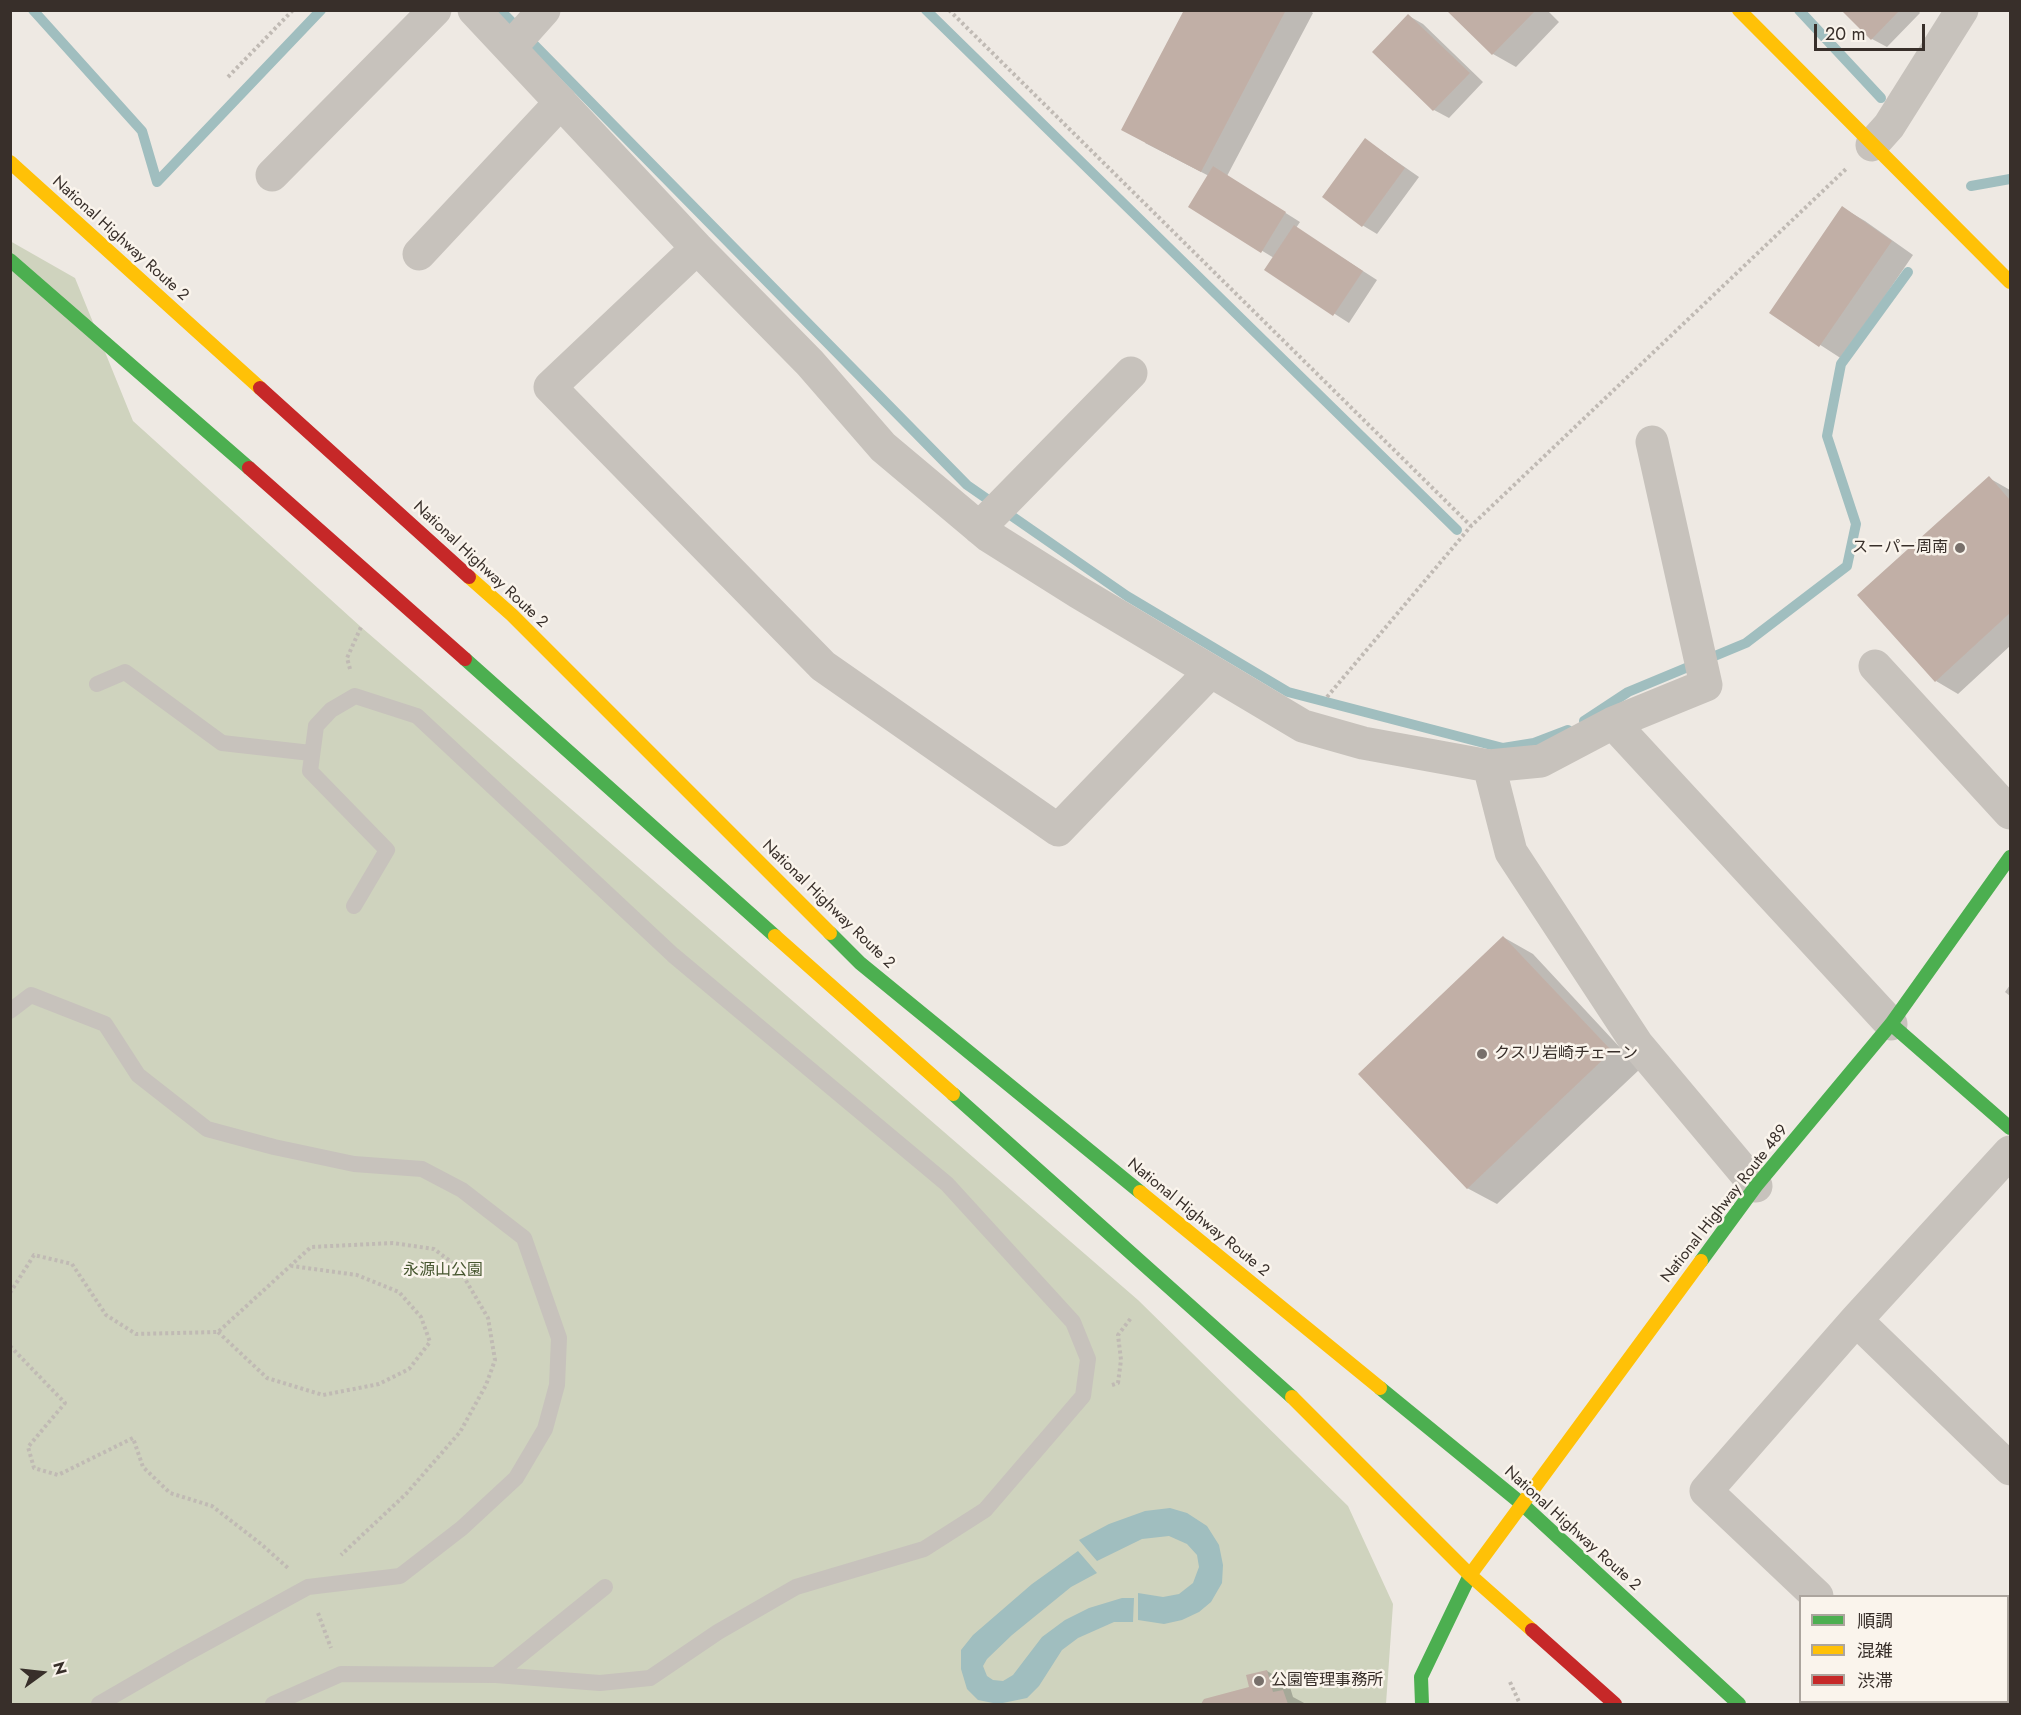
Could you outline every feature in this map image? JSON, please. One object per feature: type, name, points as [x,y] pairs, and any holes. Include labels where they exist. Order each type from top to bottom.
[{"type":"main road","points":[[1739,10],[2010,282]]},
{"type":"main road","name":"National Highway Route 2","points":[[10,162],[512,615],[860,963],[1522,1504],[1738,1704]]},
{"type":"main road","points":[[10,260],[367,570],[1302,1406],[1470,1575],[1615,1704]]},
{"type":"main road","name":"National Highway Route 489","points":[[1422,1704],[1421,1677],[1470,1575],[1756,1186],[1891,1024],[2010,857]]},
{"type":"main road","points":[[1891,1024],[2010,1128]]},
{"type":"street","points":[[272,175],[435,10]]},
{"type":"street","points":[[474,10],[697,248],[810,363],[883,447],[979,528],[1078,592],[1303,726],[1363,743],[1489,766],[1541,761],[1613,723],[1706,685],[1652,442]]},
{"type":"street","points":[[510,48],[544,10]]},
{"type":"street","points":[[1872,145],[1889,126],[1962,10]]},
{"type":"street","points":[[419,254],[561,102]]},
{"type":"street","points":[[697,248],[550,387],[823,666],[1058,830],[1212,671]]},
{"type":"street","points":[[979,528],[1131,373]]},
{"type":"street","points":[[1875,666],[2010,813]]},
{"type":"street","points":[[1613,723],[1891,1024]]},
{"type":"street","points":[[1489,766],[1511,852],[1637,1044],[1756,1186]]},
{"type":"street","points":[[1816,1595],[1706,1491],[1856,1320],[2010,1152]]},
{"type":"street","points":[[1856,1320],[2010,1469]]},
{"type":"lane","points":[[97,684],[125,672],[222,743],[312,753]]},
{"type":"lane","points":[[273,1704],[341,1674],[496,1675],[600,1683],[650,1678],[718,1632],[796,1587],[924,1549],[985,1510],[1083,1396],[1088,1359],[1073,1322],[947,1184],[673,955],[417,716],[355,696],[331,710],[316,726],[310,771],[387,850],[354,906]]},
{"type":"lane","points":[[10,1011],[31,995],[105,1024],[138,1075],[207,1129],[274,1147],[354,1164],[422,1169],[462,1190],[524,1238],[560,1338],[558,1385],[545,1429],[516,1478],[462,1528],[400,1576],[308,1587],[99,1704]]},
{"type":"lane","points":[[496,1675],[605,1587]]},
{"type":"path","points":[[228,77],[293,10]]},
{"type":"path","points":[[949,10],[1471,526]]},
{"type":"path","points":[[1303,726],[1471,526],[1872,145]]},
{"type":"path","points":[[355,696],[347,658],[362,627]]},
{"type":"path","points":[[10,1293],[34,1255],[72,1264],[106,1315],[136,1334],[218,1332],[311,1247],[393,1243],[434,1249],[458,1267],[488,1318],[495,1360],[486,1385],[460,1432],[406,1494],[308,1587]]},
{"type":"path","points":[[218,1332],[267,1378],[323,1395],[379,1384],[409,1369],[430,1342],[421,1317],[399,1292],[357,1275],[291,1266]]},
{"type":"path","points":[[10,1346],[65,1403],[28,1447],[34,1468],[58,1475],[133,1438],[143,1467],[170,1494],[212,1506],[261,1544],[308,1587],[341,1674]]},
{"type":"path","points":[[1510,1682],[1520,1704]]},
{"type":"green space","name":"永源山公園","points":[[10,241],[75,278],[133,421],[361,627],[1138,1300],[1348,1506],[1393,1604],[1386,1704],[11,1704]]},
{"type":"water","points":[[1170,1508],[1187,1513],[1207,1526],[1219,1545],[1223,1565],[1222,1583],[1211,1602],[1199,1612],[1182,1620],[1164,1624],[1138,1620],[1138,1593],[1163,1597],[1179,1594],[1193,1583],[1199,1567],[1197,1555],[1187,1544],[1169,1536],[1142,1539],[1097,1561],[1079,1540],[1109,1524],[1145,1511]]},
{"type":"water","points":[[1078,1551],[1097,1573],[1071,1587],[1012,1635],[987,1659],[983,1666],[987,1676],[993,1680],[1003,1681],[1013,1675],[1042,1637],[1065,1620],[1089,1608],[1122,1598],[1134,1598],[1133,1622],[1114,1622],[1078,1638],[1062,1650],[1039,1686],[1027,1698],[998,1704],[978,1700],[967,1689],[961,1669],[961,1650],[973,1635],[1032,1584]]},
{"type":"building","points":[[1184,10],[1286,10],[1201,172],[1121,130]]},
{"type":"building","points":[[1446,10],[1536,10],[1492,55]]},
{"type":"building","points":[[1841,10],[1900,10],[1871,40]]},
{"type":"building","points":[[1408,14],[1470,73],[1433,111],[1372,52]]},
{"type":"building","points":[[1365,138],[1405,168],[1362,227],[1322,197]]},
{"type":"building","points":[[1213,166],[1286,212],[1261,253],[1188,207]]},
{"type":"building","points":[[1842,206],[1892,241],[1819,347],[1769,313]]},
{"type":"building","points":[[1294,225],[1363,271],[1333,316],[1264,270]]},
{"type":"building","name":"スーパー周南","points":[[1989,476],[2010,500],[2010,613],[1935,682],[1857,595]]},
{"type":"building","points":[[1503,936],[1612,1051],[1467,1189],[1358,1074]]},
{"type":"building","name":"公園管理事務所","points":[[1267,1670],[1273,1692],[1283,1690],[1288,1704],[1201,1704],[1204,1699],[1249,1687],[1246,1675]]},
{"type":"waterway","points":[[33,10],[142,131],[157,182],[321,10]]},
{"type":"waterway","points":[[500,10],[967,485],[1127,596],[1288,692],[1503,748],[1534,743],[1568,730]]},
{"type":"waterway","points":[[926,10],[1457,530]]},
{"type":"waterway","points":[[1799,10],[1881,98]]},
{"type":"waterway","points":[[1971,186],[2010,179]]},
{"type":"waterway","points":[[1584,721],[1628,692],[1746,643],[1847,566],[1856,524],[1827,436],[1841,364],[1908,272]]},
{"type":"traffic: fast","points":[[10,260],[249,468]]},
{"type":"traffic: fast","points":[[465,659],[775,936]]},
{"type":"traffic: fast","points":[[1701,1261],[1756,1186],[1891,1024],[2010,857]]},
{"type":"traffic: fast","points":[[830,933],[860,963],[1140,1192]]},
{"type":"traffic: fast","points":[[1891,1024],[2010,1128]]},
{"type":"traffic: fast","points":[[953,1094],[1292,1397]]},
{"type":"traffic: fast","points":[[1380,1388],[1522,1504],[1739,1704]]},
{"type":"traffic: fast","points":[[1422,1704],[1421,1677],[1470,1575]]},
{"type":"traffic: slow","points":[[1739,10],[2010,282]]},
{"type":"traffic: slow","points":[[10,162],[260,388]]},
{"type":"traffic: slow","points":[[469,577],[512,615],[830,933]]},
{"type":"traffic: slow","points":[[775,936],[953,1094]]},
{"type":"traffic: slow","points":[[1140,1192],[1380,1388]]},
{"type":"traffic: slow","points":[[1470,1575],[1701,1261]]},
{"type":"traffic: slow","points":[[1292,1397],[1470,1575],[1532,1630]]},
{"type":"traffic: jam","points":[[260,388],[469,577]]},
{"type":"traffic: jam","points":[[249,468],[465,659]]},
{"type":"traffic: jam","points":[[1532,1630],[1615,1704]]},
{"type":"place","name":"スーパー周南","points":[[1960,548]]},
{"type":"place","name":"クスリ岩崎チェーン","points":[[1482,1054]]},
{"type":"place","name":"公園管理事務所","points":[[1259,1681]]}]
